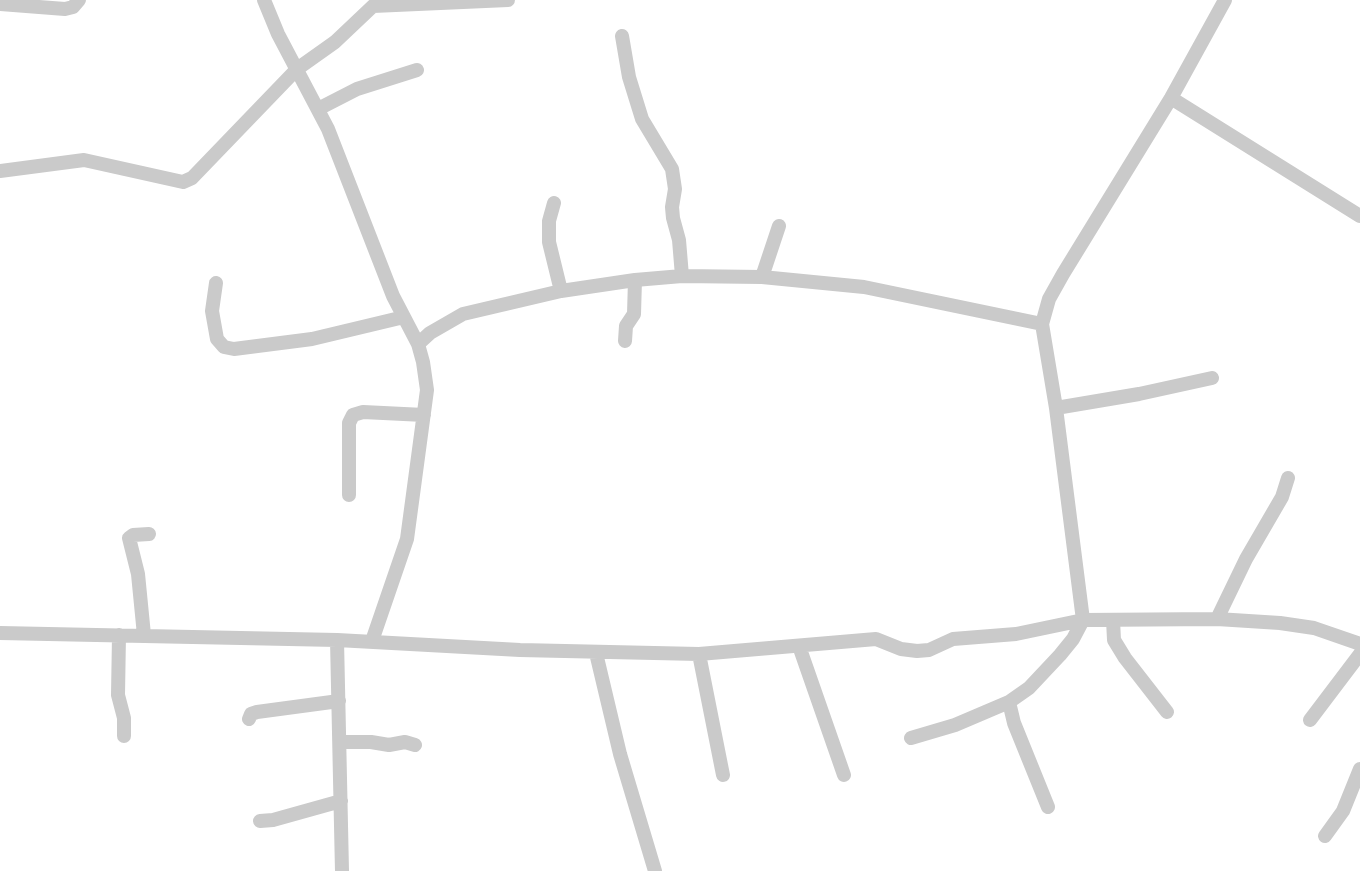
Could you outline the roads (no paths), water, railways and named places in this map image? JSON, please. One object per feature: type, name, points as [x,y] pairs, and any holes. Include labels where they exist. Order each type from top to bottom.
[{"type":"street","points":[[0,4],[65,9],[73,7],[79,0]]},
{"type":"street","points":[[264,0],[318,109],[363,214],[393,296],[418,344],[423,362],[427,390],[407,539],[372,641]]},
{"type":"street","points":[[0,171],[84,160],[183,182],[192,178],[297,69],[335,42],[373,6],[508,0]]},
{"type":"street","points":[[911,738],[955,724],[1008,702],[1029,688],[1060,655],[1073,638],[1083,620],[1056,408],[1042,324],[1050,299],[1063,274],[1171,98],[1225,0]]},
{"type":"street","points":[[622,36],[629,77],[642,119],[672,169],[675,189],[672,207],[673,218],[679,240],[682,276]]},
{"type":"street","points":[[318,109],[357,89],[417,70]]},
{"type":"street","points":[[1171,98],[1360,216]]},
{"type":"street","points":[[554,203],[549,221],[550,242],[561,291]]},
{"type":"street","points":[[762,277],[779,226]]},
{"type":"street","points":[[418,344],[430,333],[463,314],[561,291],[635,280],[682,276],[762,277],[864,287],[1042,324]]},
{"type":"street","points":[[625,341],[626,326],[634,314],[635,280]]},
{"type":"street","points":[[216,283],[212,311],[217,339],[224,347],[234,349],[312,339],[404,317]]},
{"type":"street","points":[[1056,408],[1139,394],[1212,378]]},
{"type":"street","points":[[349,495],[349,423],[353,415],[363,412],[424,415]]},
{"type":"street","points":[[1217,619],[1249,552],[1282,497],[1288,478]]},
{"type":"street","points":[[144,635],[138,574],[129,538],[133,534],[149,534]]},
{"type":"street","points":[[0,634],[144,635],[372,641],[596,653],[699,654],[876,639],[901,649],[923,651],[953,639],[1016,634],[1083,620],[1217,619],[1280,623],[1314,628],[1360,644]]},
{"type":"street","points":[[1113,620],[1114,640],[1125,658],[1166,712]]},
{"type":"street","points":[[119,635],[118,695],[124,718],[124,736]]},
{"type":"street","points":[[337,640],[342,871]]},
{"type":"street","points":[[799,646],[844,775]]},
{"type":"street","points":[[596,653],[620,754],[656,871]]},
{"type":"street","points":[[699,654],[723,775]]},
{"type":"street","points":[[1310,720],[1360,654]]},
{"type":"street","points":[[249,719],[251,714],[256,712],[339,701]]},
{"type":"street","points":[[1008,702],[1014,723],[1048,807]]},
{"type":"street","points":[[340,742],[370,742],[388,745],[405,742],[415,745]]},
{"type":"street","points":[[1325,836],[1343,811],[1360,769]]},
{"type":"street","points":[[260,821],[273,820],[341,801]]}]
